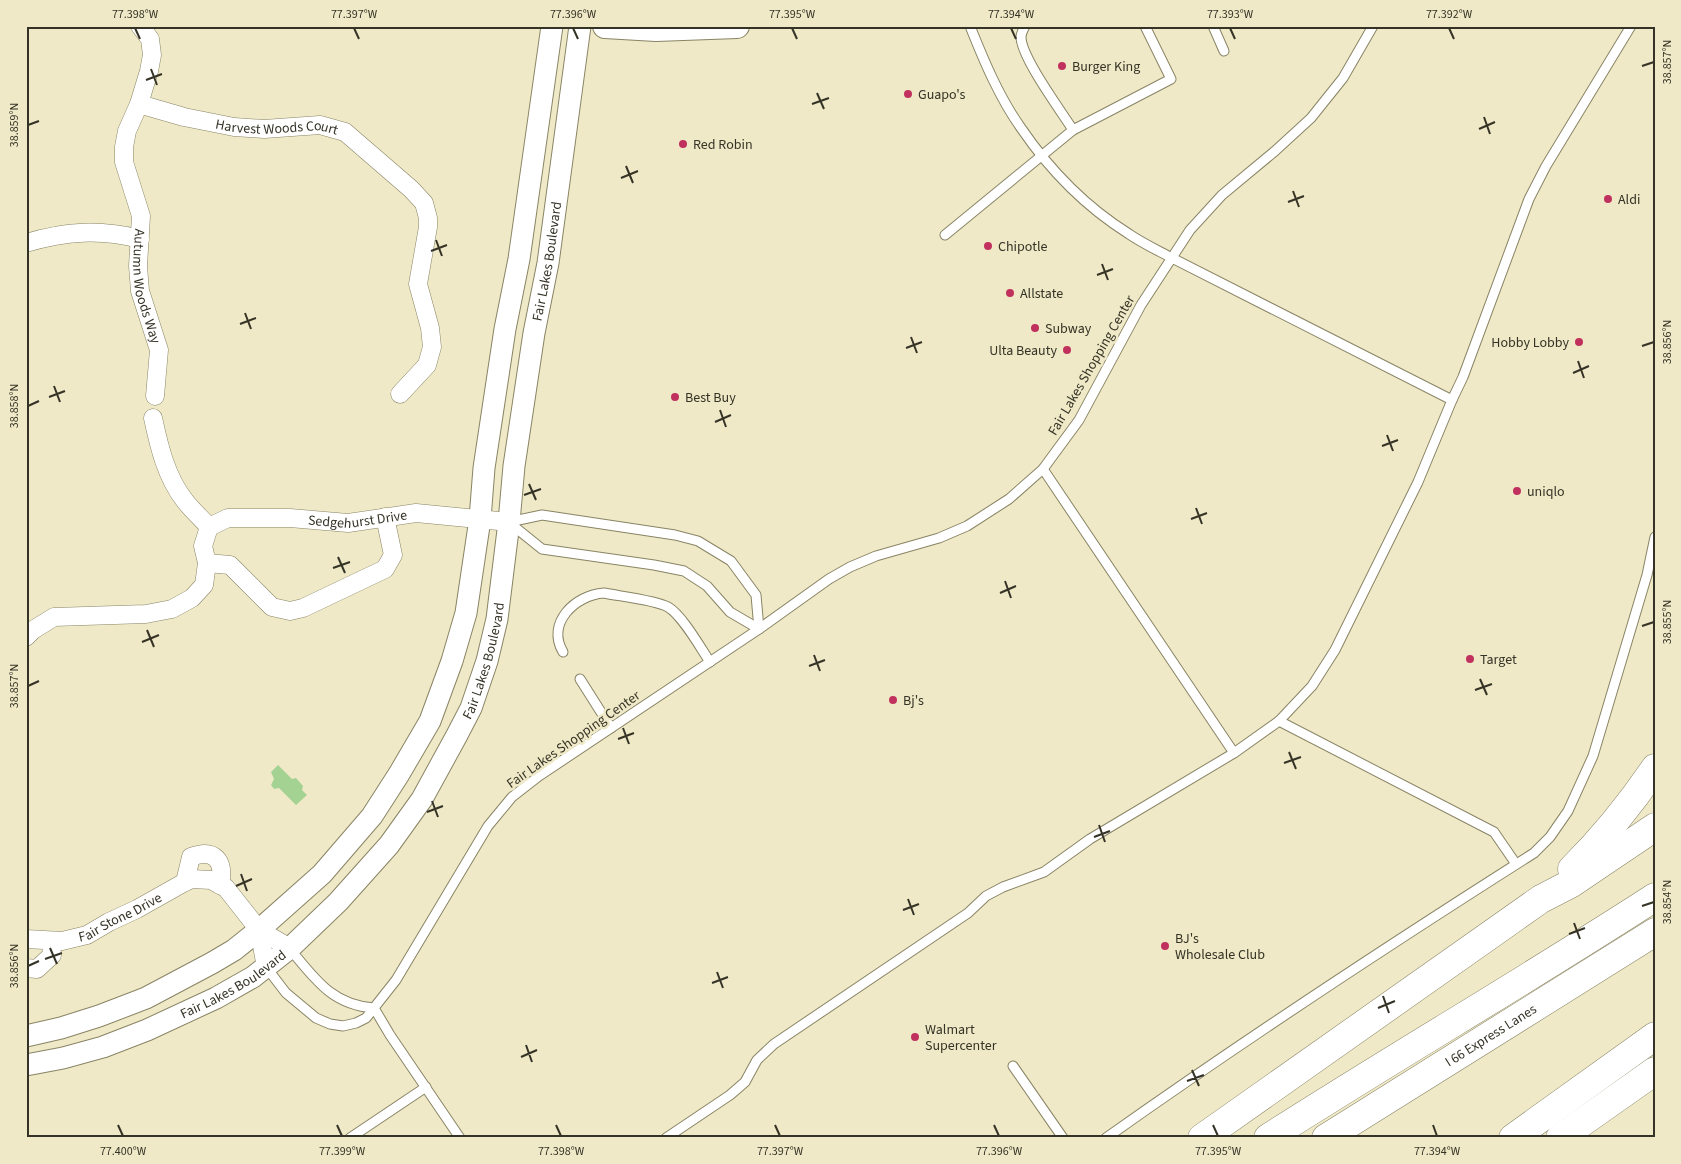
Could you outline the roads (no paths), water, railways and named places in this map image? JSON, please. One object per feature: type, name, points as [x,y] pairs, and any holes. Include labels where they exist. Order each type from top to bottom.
[{"type":"highway","points":[[1541,899],[1590,851],[1631,803],[1655,768]]},
{"type":"highway","points":[[1202,1138],[1541,899],[1572,883],[1655,827]]},
{"type":"highway","points":[[1268,1138],[1330,1098],[1594,937],[1655,897]]},
{"type":"highway","name":"I 66 Express Lanes","points":[[1326,1138],[1655,932]]},
{"type":"highway","points":[[1513,1138],[1655,1036]]},
{"type":"highway","points":[[1560,1138],[1655,1071]]},
{"type":"main road","points":[[605,26],[656,29],[737,26]]},
{"type":"street","name":"Autumn Woods Way","points":[[140,26],[150,39],[152,55],[149,71],[127,131],[124,162],[141,216],[138,266],[140,291],[159,350],[155,396]]},
{"type":"street","name":"Fair Lakes Boulevard","points":[[26,1036],[92,1019],[146,998],[234,950],[322,874],[372,816],[430,721],[452,661],[466,613],[480,519],[484,468],[505,329],[519,259],[552,26]]},
{"type":"street","name":"Fair Lakes Boulevard","points":[[26,1065],[63,1058],[103,1047],[147,1030],[216,998],[253,977],[290,948],[338,902],[389,846],[422,798],[457,735],[471,708],[487,661],[497,619],[510,522],[514,466],[534,333],[548,263],[580,26]]},
{"type":"street","name":"Harvest Woods Court","points":[[138,104],[184,117],[234,127],[264,129],[320,124],[345,132],[418,196],[424,203],[428,218],[418,284],[430,328],[432,347],[427,365],[400,394]]},
{"type":"street","points":[[26,243],[49,236],[83,232],[118,234],[140,239]]},
{"type":"street","name":"Autumn Woods Way","points":[[153,418],[159,445],[167,468],[184,499],[209,526]]},
{"type":"street","name":"Sedgehurst Drive","points":[[209,526],[228,518],[290,518],[348,523],[416,513],[510,522]]},
{"type":"street","points":[[207,563],[230,565],[272,606],[290,611],[303,608],[385,569],[393,555],[385,517]]},
{"type":"street","points":[[26,637],[33,630],[54,617],[146,614],[172,609],[192,598],[204,585],[207,563],[203,546],[209,526]]},
{"type":"street","points":[[185,882],[191,857],[202,853],[213,855],[221,863],[223,874],[220,885],[226,888],[259,930],[290,948]]},
{"type":"street","name":"Fair Stone Drive","points":[[26,939],[62,941],[87,935],[192,879],[212,880],[220,885]]},
{"type":"street","points":[[259,930],[266,967]]},
{"type":"street","points":[[26,968],[37,969],[52,955],[51,941]]},
{"type":"lane","points":[[970,26],[982,56],[1020,128],[1067,184],[1099,212],[1129,234],[1172,258],[1452,400]]},
{"type":"lane","points":[[1025,26],[1021,36],[1022,48],[1074,130]]},
{"type":"lane","points":[[945,235],[1074,130],[1171,79],[1144,26]]},
{"type":"lane","points":[[1213,26],[1224,51]]},
{"type":"lane","name":"Fair Lakes Shopping Center","points":[[266,967],[286,993],[316,1018],[330,1024],[343,1026],[366,1018],[396,980],[488,826],[512,797],[539,776],[759,629],[829,579],[850,567],[876,556],[939,538],[967,526],[1009,499],[1043,469],[1078,420],[1141,306],[1190,230],[1222,195],[1312,118],[1344,78],[1373,26]]},
{"type":"lane","points":[[666,1138],[730,1095],[745,1082],[758,1060],[774,1044],[968,913],[986,896],[1003,886],[1044,872],[1090,839],[1234,753],[1279,721],[1312,686],[1335,650],[1418,482],[1463,377],[1529,199],[1550,160],[1631,26]]},
{"type":"lane","name":"Autumn Woods Way","points":[[153,418],[155,396]]},
{"type":"lane","points":[[1043,469],[1234,753]]},
{"type":"lane","points":[[510,522],[542,515],[675,535],[698,541],[730,561],[756,595],[759,629]]},
{"type":"lane","points":[[510,522],[542,549],[684,571],[707,586],[730,612],[759,629]]},
{"type":"lane","points":[[1106,1138],[1196,1074],[1400,938],[1534,853],[1550,837],[1568,811],[1593,756],[1648,575],[1655,537]]},
{"type":"lane","points":[[563,652],[559,644],[558,632],[562,617],[582,598],[604,593],[667,606],[683,622],[710,662]]},
{"type":"lane","points":[[580,679],[611,728]]},
{"type":"lane","points":[[1279,721],[1494,832],[1516,864]]},
{"type":"lane","points":[[290,948],[315,980],[328,991],[359,1007],[374,1008],[390,1036],[460,1138]]},
{"type":"lane","points":[[1013,1066],[1063,1138]]},
{"type":"lane","points":[[350,1138],[426,1087]]},
{"type":"place","name":"Burger King","points":[[1062,66]]},
{"type":"place","name":"Guapo's","points":[[908,94]]},
{"type":"place","name":"Red Robin","points":[[683,144]]},
{"type":"place","name":"Aldi","points":[[1608,199]]},
{"type":"place","name":"Chipotle","points":[[988,246]]},
{"type":"place","name":"Allstate","points":[[1010,293]]},
{"type":"place","name":"Subway","points":[[1035,328]]},
{"type":"place","name":"Hobby Lobby","points":[[1579,342]]},
{"type":"place","name":"Ulta Beauty","points":[[1067,350]]},
{"type":"place","name":"Best Buy","points":[[675,397]]},
{"type":"place","name":"uniqlo","points":[[1517,491]]},
{"type":"place","name":"Target","points":[[1470,659]]},
{"type":"place","name":"Bj's","points":[[893,700]]},
{"type":"place","name":"BJ's Wholesale Club","points":[[1165,946]]},
{"type":"place","name":"Walmart Supercenter","points":[[915,1037]]}]
